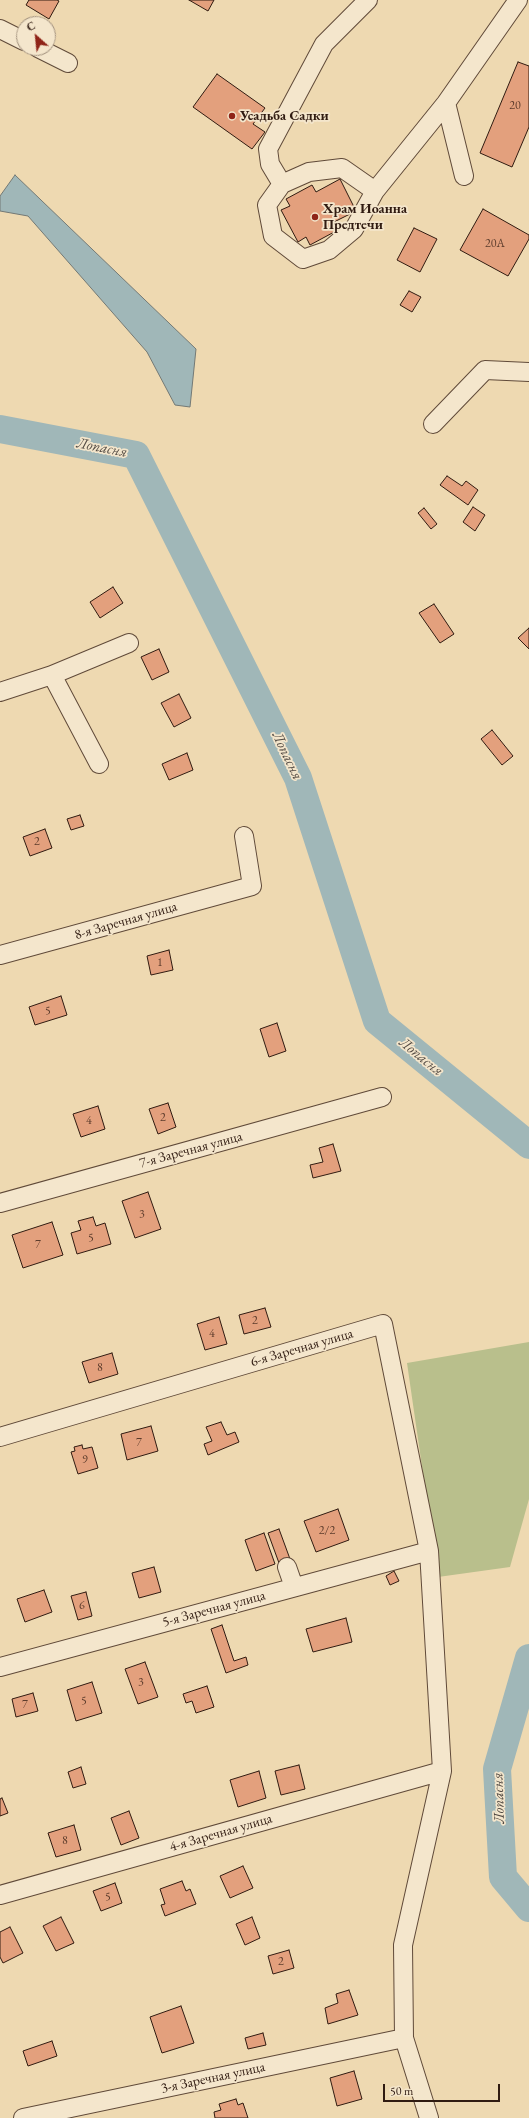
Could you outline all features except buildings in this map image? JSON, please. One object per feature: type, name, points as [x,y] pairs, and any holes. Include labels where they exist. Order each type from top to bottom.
[{"type":"street","points":[[282,184],[270,164],[268,149],[324,44],[368,0]]},
{"type":"street","points":[[375,191],[342,168],[309,172],[282,184],[267,205],[273,236],[303,259],[329,250],[354,229],[375,191],[446,103],[518,0]]},
{"type":"street","points":[[0,29],[16,37]]},
{"type":"street","points":[[54,56],[68,63]]},
{"type":"street","points":[[446,103],[464,176]]},
{"type":"street","points":[[433,424],[485,370],[529,372]]},
{"type":"street","points":[[0,692],[52,675],[129,643]]},
{"type":"street","points":[[52,675],[99,764]]},
{"type":"street","name":"8-я Заречная улица","points":[[0,956],[252,886],[244,836]]},
{"type":"street","name":"7-я Заречная улица","points":[[0,1203],[382,1097]]},
{"type":"street","name":"6-я Заречная улица","points":[[0,1436],[383,1324],[429,1551]]},
{"type":"street","points":[[429,1551],[442,1771],[402,1945],[404,2038],[429,2118]]},
{"type":"street","name":"5-я Заречная улица","points":[[0,1667],[429,1551]]},
{"type":"street","points":[[287,1567],[294,1587]]},
{"type":"street","name":"4-я Заречная улица","points":[[0,1895],[442,1771]]},
{"type":"street","name":"3-я Заречная улица","points":[[23,2118],[404,2038]]},
{"type":"green space","points":[[529,1342],[529,1499],[510,1567],[438,1577],[407,1363]]},
{"type":"water","points":[[15,175],[196,349],[190,407],[175,405],[147,352],[28,216],[0,211],[0,196]]},
{"type":"waterway","name":"Лопасня","points":[[0,429],[136,455],[298,778],[377,1021],[529,1145]]},
{"type":"waterway","name":"Лопасня","points":[[529,1658],[497,1769],[503,1877],[529,1908]]},
{"type":"place","name":"Усадьба Садки","points":[[232,116]]},
{"type":"place","name":"Храм Иоанна Предтечи","points":[[315,217]]}]
